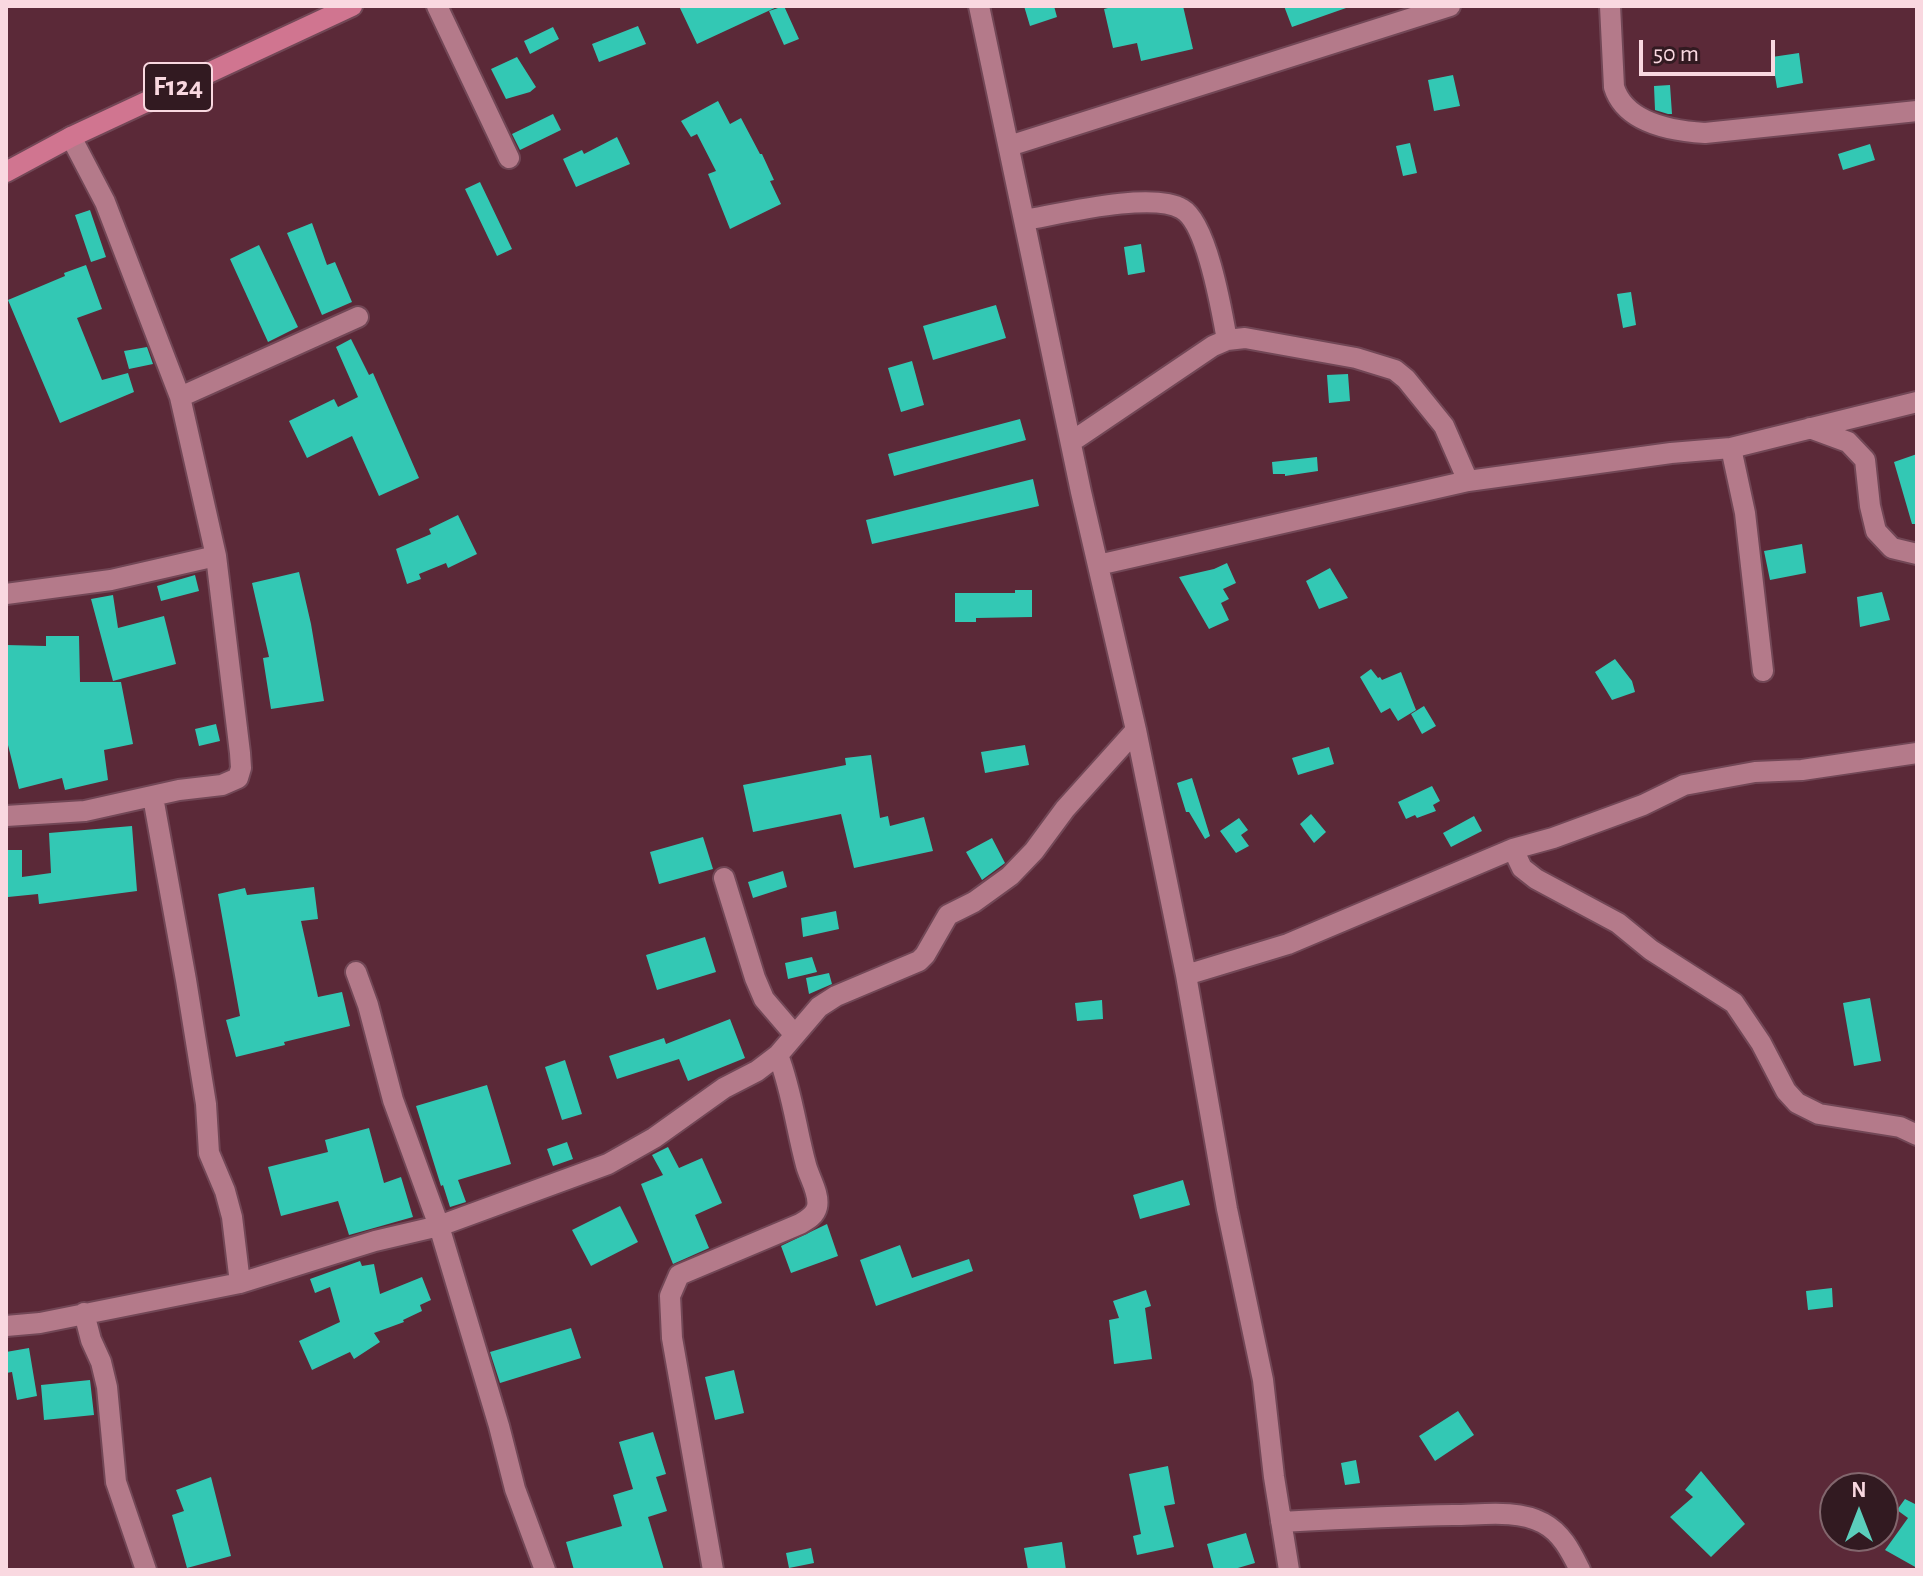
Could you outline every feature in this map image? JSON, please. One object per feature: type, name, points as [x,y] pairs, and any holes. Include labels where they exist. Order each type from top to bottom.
[{"type":"main road","name":"F124","points":[[6,172],[71,137],[352,6]]},
{"type":"street","points":[[437,6],[509,158]]},
{"type":"street","points":[[979,6],[1186,975],[1227,1209],[1263,1380],[1289,1570]]},
{"type":"street","points":[[1009,146],[1450,6]]},
{"type":"street","points":[[1610,6],[1614,87],[1618,99],[1633,113],[1648,121],[1680,132],[1705,133],[1917,111]]},
{"type":"street","points":[[6,816],[85,811],[222,785],[240,774],[216,556],[180,397],[105,202],[71,137]]},
{"type":"street","points":[[1025,220],[1120,204],[1162,203],[1182,208],[1194,219],[1218,287],[1227,340]]},
{"type":"street","points":[[180,397],[358,317]]},
{"type":"street","points":[[1071,442],[1185,364],[1227,340],[1245,338],[1356,358],[1395,370],[1444,426],[1468,481]]},
{"type":"street","points":[[1098,565],[1468,481],[1671,453],[1731,448],[1917,402]]},
{"type":"street","points":[[1810,428],[1848,442],[1865,460],[1876,531],[1892,548],[1917,554]]},
{"type":"street","points":[[1731,448],[1745,513],[1763,671]]},
{"type":"street","points":[[6,594],[111,580],[216,556]]},
{"type":"street","points":[[6,1326],[40,1323],[240,1283],[375,1241],[439,1226],[608,1164],[654,1138],[724,1088],[757,1071],[778,1055],[819,1007],[836,996],[919,961],[948,915],[974,902],[1010,876],[1136,730]]},
{"type":"street","points":[[1186,975],[1288,944],[1513,849],[1553,838],[1643,805],[1684,785],[1755,772],[1802,770],[1917,753]]},
{"type":"street","points":[[153,797],[206,1104],[209,1153],[232,1217],[240,1283]]},
{"type":"street","points":[[1513,849],[1522,868],[1536,879],[1618,923],[1651,950],[1734,1003],[1761,1043],[1786,1091],[1797,1103],[1819,1114],[1900,1127],[1917,1135]]},
{"type":"street","points":[[724,878],[764,999],[794,1034]]},
{"type":"street","points":[[356,972],[393,1100],[439,1226],[515,1489],[545,1570]]},
{"type":"street","points":[[713,1570],[672,1338],[670,1296],[679,1275],[800,1224],[816,1210],[817,1196],[806,1166],[795,1110],[778,1055]]},
{"type":"street","points":[[84,1313],[107,1387],[116,1482],[146,1570]]},
{"type":"street","points":[[1281,1522],[1400,1516],[1526,1517],[1545,1523],[1565,1540],[1580,1570]]},
{"type":"building","points":[[679,6],[779,6],[697,44]]},
{"type":"building","points":[[784,6],[799,39],[784,45],[769,11]]},
{"type":"building","points":[[1024,6],[1054,6],[1057,17],[1030,26]]},
{"type":"building","points":[[1116,6],[1183,6],[1193,49],[1141,61],[1137,43],[1113,48],[1104,9]]},
{"type":"building","points":[[1284,6],[1346,6],[1346,8],[1292,27]]},
{"type":"building","points":[[638,26],[646,44],[599,62],[592,44]]},
{"type":"building","points":[[553,27],[559,39],[530,54],[524,41]]},
{"type":"building","points":[[1799,53],[1803,83],[1777,88],[1772,57]]},
{"type":"building","points":[[517,57],[536,87],[530,92],[506,99],[491,69]]},
{"type":"building","points":[[1453,75],[1460,106],[1434,111],[1428,80]]},
{"type":"building","points":[[1670,85],[1672,114],[1655,110],[1654,86]]},
{"type":"building","points":[[718,101],[730,124],[741,118],[762,154],[781,204],[730,229],[708,174],[716,171],[697,134],[691,137],[681,121]]},
{"type":"building","points":[[553,114],[561,130],[520,150],[512,134]]},
{"type":"building","points":[[617,137],[630,164],[576,187],[563,159],[582,150],[584,154]]},
{"type":"building","points":[[1410,143],[1417,173],[1403,176],[1396,146]]},
{"type":"building","points":[[1870,144],[1875,160],[1843,170],[1838,154]]},
{"type":"building","points":[[480,182],[512,249],[497,256],[465,189]]},
{"type":"building","points":[[90,210],[106,257],[91,262],[75,215]]},
{"type":"building","points":[[312,223],[327,265],[335,262],[352,302],[322,315],[287,233]]},
{"type":"building","points":[[1141,244],[1145,272],[1128,275],[1124,247]]},
{"type":"building","points":[[259,245],[298,327],[268,342],[230,259]]},
{"type":"building","points":[[86,265],[102,309],[77,318],[102,380],[128,373],[134,392],[60,423],[8,300]]},
{"type":"building","points":[[1631,292],[1636,325],[1623,328],[1617,294]]},
{"type":"building","points":[[996,305],[1006,338],[933,360],[923,326]]},
{"type":"building","points":[[351,339],[369,375],[373,373],[419,478],[379,496],[352,436],[307,458],[289,421],[334,399],[338,407],[358,397],[336,347]]},
{"type":"building","points":[[147,347],[153,364],[129,369],[124,351]]},
{"type":"building","points":[[912,361],[924,405],[901,412],[888,368]]},
{"type":"building","points":[[1348,374],[1350,401],[1329,403],[1327,375]]},
{"type":"building","points":[[1020,419],[1026,440],[894,476],[888,454]]},
{"type":"building","points":[[1917,454],[1917,524],[1912,524],[1894,462]]},
{"type":"building","points":[[1317,457],[1318,471],[1285,476],[1273,474],[1272,462]]},
{"type":"building","points":[[1033,479],[1039,506],[872,544],[866,520]]},
{"type":"building","points":[[458,515],[477,554],[448,568],[446,563],[419,574],[421,579],[407,584],[396,549],[431,534],[429,529]]},
{"type":"building","points":[[1802,544],[1806,573],[1770,580],[1764,551]]},
{"type":"building","points":[[1227,563],[1236,583],[1223,589],[1229,599],[1221,603],[1229,620],[1209,629],[1179,577]]},
{"type":"building","points":[[1330,568],[1348,598],[1319,609],[1306,581]]},
{"type":"building","points":[[299,572],[324,701],[271,709],[263,658],[269,657],[252,583]]},
{"type":"building","points":[[195,575],[199,591],[161,601],[157,586]]},
{"type":"building","points":[[1015,590],[1032,590],[1032,617],[976,618],[976,622],[955,622],[955,593],[1015,593]]},
{"type":"building","points":[[1882,592],[1890,620],[1860,627],[1857,597]]},
{"type":"building","points":[[113,595],[118,628],[164,616],[176,664],[113,681],[91,599]]},
{"type":"building","points":[[46,636],[79,636],[80,682],[121,682],[133,744],[104,750],[108,780],[65,790],[62,778],[19,789],[6,746],[6,645],[46,646]]},
{"type":"building","points":[[1615,659],[1632,681],[1635,692],[1612,700],[1595,672]]},
{"type":"building","points":[[1371,669],[1382,680],[1401,672],[1416,710],[1398,721],[1390,708],[1381,713],[1360,677]]},
{"type":"building","points":[[1424,706],[1436,726],[1422,734],[1411,714]]},
{"type":"building","points":[[216,724],[220,741],[199,746],[195,729]]},
{"type":"building","points":[[1025,745],[1029,765],[985,773],[981,752]]},
{"type":"building","points":[[1329,747],[1334,764],[1298,775],[1292,758]]},
{"type":"building","points":[[871,755],[880,818],[888,816],[890,826],[924,817],[933,851],[854,868],[841,814],[753,832],[743,785],[846,765],[845,758]]},
{"type":"building","points":[[1192,778],[1210,836],[1205,839],[1189,812],[1186,812],[1177,783]]},
{"type":"building","points":[[1432,786],[1440,801],[1433,805],[1436,811],[1406,819],[1398,802]]},
{"type":"building","points":[[1311,814],[1326,832],[1314,843],[1300,824]]},
{"type":"building","points":[[1474,816],[1482,831],[1451,847],[1443,833]]},
{"type":"building","points":[[1239,818],[1248,830],[1241,835],[1249,846],[1236,853],[1220,831]]},
{"type":"building","points":[[132,826],[137,891],[39,904],[38,894],[8,897],[6,850],[22,850],[22,877],[51,873],[49,833]]},
{"type":"building","points":[[703,837],[713,869],[659,884],[650,852]]},
{"type":"building","points":[[992,838],[1005,863],[982,880],[966,852]]},
{"type":"building","points":[[783,871],[787,887],[753,898],[748,882]]},
{"type":"building","points":[[314,887],[318,919],[301,921],[318,997],[342,992],[350,1026],[236,1057],[226,1020],[240,1016],[218,894],[245,888],[247,895]]},
{"type":"building","points":[[836,911],[839,929],[803,937],[801,918]]},
{"type":"building","points":[[705,937],[716,972],[657,990],[646,955]]},
{"type":"building","points":[[812,957],[817,972],[788,979],[785,963]]},
{"type":"building","points":[[829,973],[832,984],[809,994],[806,978]]},
{"type":"building","points":[[1870,998],[1881,1061],[1854,1066],[1843,1003]]},
{"type":"building","points":[[1102,1000],[1103,1019],[1077,1021],[1075,1003]]},
{"type":"building","points":[[730,1019],[745,1058],[688,1081],[679,1059],[617,1079],[609,1056],[664,1038],[666,1044]]},
{"type":"building","points":[[565,1060],[582,1114],[562,1120],[545,1067]]},
{"type":"building","points":[[487,1085],[511,1164],[458,1180],[466,1202],[450,1207],[416,1106]]},
{"type":"building","points":[[369,1128],[384,1183],[401,1177],[413,1217],[349,1235],[338,1201],[281,1216],[268,1167],[328,1152],[325,1140]]},
{"type":"building","points":[[567,1142],[573,1159],[553,1166],[547,1149]]},
{"type":"building","points":[[668,1147],[679,1168],[702,1158],[722,1203],[695,1215],[709,1248],[673,1264],[641,1184],[663,1175],[652,1155]]},
{"type":"building","points":[[1183,1180],[1190,1205],[1140,1219],[1133,1195]]},
{"type":"building","points":[[620,1206],[638,1242],[591,1266],[572,1230]]},
{"type":"building","points":[[827,1224],[838,1256],[791,1273],[781,1246]]},
{"type":"building","points":[[900,1245],[912,1278],[969,1259],[973,1271],[876,1306],[860,1260]]},
{"type":"building","points":[[360,1261],[362,1266],[374,1264],[380,1294],[422,1277],[431,1300],[420,1305],[422,1311],[404,1322],[374,1333],[380,1342],[354,1359],[350,1352],[312,1370],[299,1341],[340,1322],[330,1287],[315,1293],[310,1279]]},
{"type":"building","points":[[1832,1288],[1833,1307],[1808,1310],[1806,1291]]},
{"type":"building","points":[[1146,1290],[1151,1306],[1145,1308],[1152,1359],[1114,1364],[1109,1320],[1119,1318],[1113,1301]]},
{"type":"building","points":[[571,1328],[581,1358],[500,1383],[490,1352]]},
{"type":"building","points":[[29,1348],[37,1396],[17,1400],[12,1372],[6,1373],[6,1352]]},
{"type":"building","points":[[734,1370],[744,1413],[715,1420],[705,1377]]},
{"type":"building","points":[[90,1380],[94,1415],[44,1420],[41,1385]]},
{"type":"building","points":[[1458,1411],[1474,1435],[1435,1461],[1419,1436]]},
{"type":"building","points":[[653,1432],[666,1474],[656,1477],[667,1511],[648,1517],[664,1570],[574,1570],[566,1542],[622,1526],[613,1495],[633,1489],[619,1442]]},
{"type":"building","points":[[1356,1460],[1360,1483],[1345,1485],[1341,1463]]},
{"type":"building","points":[[1168,1466],[1175,1504],[1164,1506],[1174,1547],[1137,1555],[1133,1536],[1141,1534],[1129,1474]]},
{"type":"building","points":[[1701,1471],[1745,1524],[1711,1557],[1670,1517],[1693,1497],[1685,1490]]},
{"type":"building","points":[[211,1477],[231,1556],[187,1568],[172,1515],[184,1511],[176,1490]]},
{"type":"building","points":[[1905,1499],[1917,1505],[1917,1568],[1889,1552],[1899,1552],[1899,1531],[1908,1518],[1899,1511]]},
{"type":"building","points":[[1246,1533],[1255,1563],[1231,1570],[1214,1570],[1207,1544]]},
{"type":"building","points":[[1062,1542],[1066,1570],[1028,1570],[1024,1548]]},
{"type":"building","points":[[811,1548],[814,1563],[789,1568],[786,1553]]}]
